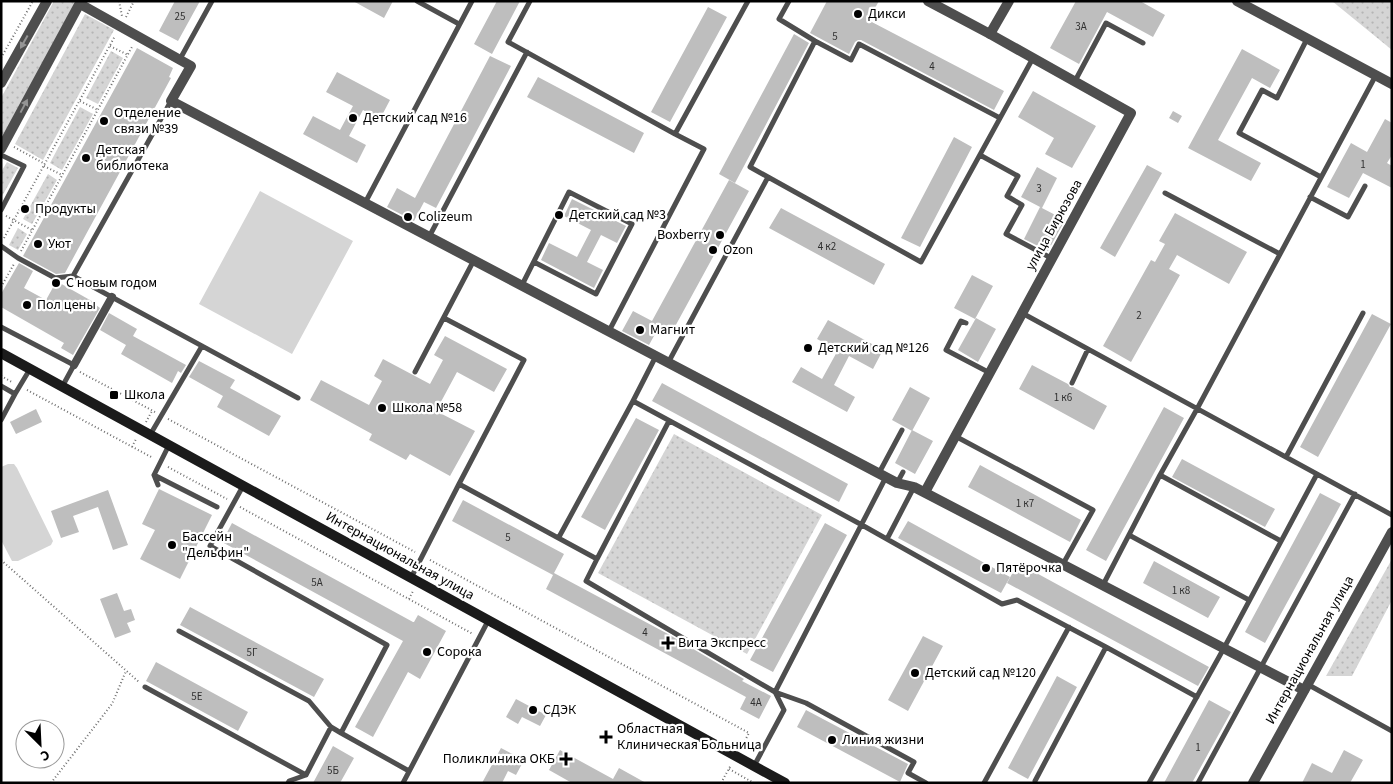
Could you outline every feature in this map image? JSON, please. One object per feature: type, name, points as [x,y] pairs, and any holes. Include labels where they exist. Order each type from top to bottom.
[{"type":"main road","name":"Интернациональная улица","points":[[1,353],[785,783]]},
{"type":"street","points":[[1,84],[46,1]]},
{"type":"street","name":"улица Бирюзова","points":[[925,492],[1131,113],[928,1]]},
{"type":"street","points":[[990,34],[1009,1]]},
{"type":"street","points":[[1237,1],[1392,84]]},
{"type":"street","points":[[3,146],[81,2],[192,66],[172,101],[897,483],[925,492],[1261,668],[1305,687]]},
{"type":"street","points":[[74,365],[112,297]]},
{"type":"street","name":"Интернациональная улица","points":[[1253,783],[1392,532]]},
{"type":"lane","points":[[180,59],[212,1]]},
{"type":"lane","points":[[416,1],[425,3],[459,24]]},
{"type":"lane","points":[[365,203],[472,1]]},
{"type":"lane","points":[[530,1],[508,42],[704,149],[609,331]]},
{"type":"lane","points":[[675,134],[748,1]]},
{"type":"lane","points":[[788,1],[779,20],[815,41],[851,60],[859,44],[1000,118]]},
{"type":"lane","points":[[1075,81],[1106,23],[1143,43]]},
{"type":"lane","points":[[1307,39],[1277,98],[1262,90],[1239,133],[1321,177]]},
{"type":"lane","points":[[815,41],[750,167],[921,262],[1033,58]]},
{"type":"lane","points":[[429,237],[527,52]]},
{"type":"lane","points":[[1103,586],[1160,475],[1376,75]]},
{"type":"lane","points":[[73,276],[172,101]]},
{"type":"lane","points":[[1,155],[24,166],[1,210]]},
{"type":"lane","points":[[980,155],[1018,176],[1007,196],[1022,205],[1006,234],[1052,259]]},
{"type":"lane","points":[[668,362],[768,177]]},
{"type":"lane","points":[[1310,197],[1348,216],[1365,186]]},
{"type":"lane","points":[[522,286],[534,262],[569,192],[632,224],[596,294],[534,262]]},
{"type":"lane","points":[[1165,193],[1280,254]]},
{"type":"lane","points":[[1,244],[18,258],[55,278],[73,276],[298,398]]},
{"type":"lane","points":[[415,372],[474,260]]},
{"type":"lane","points":[[1022,313],[1392,515]]},
{"type":"lane","points":[[1286,457],[1363,313]]},
{"type":"lane","points":[[411,578],[524,360],[444,318]]},
{"type":"lane","points":[[961,321],[946,350],[990,373]]},
{"type":"lane","points":[[1,327],[74,365],[62,387]]},
{"type":"lane","points":[[150,435],[202,346]]},
{"type":"lane","points":[[1072,383],[1088,349]]},
{"type":"lane","points":[[559,537],[656,356]]},
{"type":"lane","points":[[1,420],[30,369]]},
{"type":"lane","points":[[1,386],[15,394]]},
{"type":"lane","points":[[633,401],[862,525],[1002,604],[1017,600],[1106,646],[1197,697]]},
{"type":"lane","points":[[669,421],[586,581],[775,692],[806,703],[914,762],[908,773],[926,783]]},
{"type":"lane","points":[[775,692],[862,525],[902,430]]},
{"type":"lane","points":[[955,436],[1093,510],[1063,565]]},
{"type":"lane","points":[[158,486],[154,475],[169,445]]},
{"type":"lane","points":[[897,483],[903,472]]},
{"type":"lane","points":[[1149,783],[1317,474]]},
{"type":"lane","points":[[154,475],[217,507]]},
{"type":"lane","points":[[1160,475],[1281,541]]},
{"type":"lane","points":[[459,484],[597,559]]},
{"type":"lane","points":[[243,486],[210,546],[387,645],[341,733]]},
{"type":"lane","points":[[887,539],[914,487]]},
{"type":"lane","points":[[1198,783],[1355,494]]},
{"type":"lane","points":[[1129,534],[1249,600]]},
{"type":"lane","points":[[403,783],[489,620]]},
{"type":"lane","points":[[984,783],[1068,627]]},
{"type":"lane","points":[[179,631],[309,701],[331,727],[409,770]]},
{"type":"lane","points":[[1035,781],[1106,646]]},
{"type":"lane","points":[[145,687],[306,775]]},
{"type":"lane","points":[[1305,687],[1392,731]]},
{"type":"lane","points":[[754,766],[784,710],[775,692]]},
{"type":"lane","points":[[288,783],[306,775],[331,727]]},
{"type":"path","points":[[1,58],[33,1]]},
{"type":"path","points":[[119,1],[124,21],[134,1]]},
{"type":"path","points":[[1,244],[120,26]]},
{"type":"path","points":[[110,46],[128,55]]},
{"type":"path","points":[[24,245],[131,49]]},
{"type":"path","points":[[80,100],[98,110]]},
{"type":"path","points":[[3,146],[62,175]]},
{"type":"path","points":[[1,214],[32,230]]},
{"type":"path","points":[[1,287],[18,258]]},
{"type":"path","points":[[1,560],[145,687]]},
{"type":"path","points":[[51,783],[112,704],[126,671]]},
{"type":"path","points":[[722,783],[736,756]]},
{"type":"path","points":[[729,769],[754,783]]},
{"type":"shaded area","points":[[54,1],[76,1],[1,140],[1,98]]},
{"type":"shaded area","points":[[1332,1],[1392,1],[1392,50]]},
{"type":"shaded area","points":[[85,14],[114,30],[43,160],[15,144]]},
{"type":"shaded area","points":[[111,51],[123,58],[98,104],[86,98]]},
{"type":"shaded area","points":[[80,107],[93,114],[62,170],[50,163]]},
{"type":"shaded area","points":[[7,162],[18,168],[1,198],[1,172]]},
{"type":"shaded area","points":[[48,174],[57,180],[32,224],[23,219]]},
{"type":"shaded area","points":[[260,191],[353,241],[292,354],[199,304]]},
{"type":"shaded area","points":[[18,228],[27,234],[18,250],[9,245]]},
{"type":"shaded area","points":[[674,434],[822,515],[747,654],[598,573]]},
{"type":"shaded area","points":[[14,464],[17,468],[53,541],[51,545],[18,561],[12,561],[1,540],[1,467]]},
{"type":"shaded area","points":[[1392,559],[1392,600],[1352,676],[1326,676]]},
{"type":"building","points":[[175,1],[200,1],[178,41],[159,31]]},
{"type":"building","points":[[353,1],[393,1],[384,18]]},
{"type":"building","points":[[497,1],[520,1],[492,54],[474,44]]},
{"type":"building","points":[[827,1],[879,1],[868,20],[1004,91],[994,110],[861,40],[855,42],[849,54],[810,33]]},
{"type":"building","points":[[1076,1],[1140,1],[1165,15],[1153,37],[1107,12],[1079,64],[1050,48]]},
{"type":"building","points":[[708,7],[727,17],[670,122],[651,112]]},
{"type":"building","points":[[794,34],[809,43],[735,183],[719,174]]},
{"type":"building","points":[[137,48],[173,68],[169,77],[171,78],[65,273],[56,274],[23,256]]},
{"type":"building","points":[[1242,49],[1280,70],[1270,88],[1252,78],[1218,140],[1261,163],[1251,181],[1188,148]]},
{"type":"building","points":[[490,56],[511,66],[436,208],[424,202],[414,221],[387,207],[397,188],[415,198]]},
{"type":"building","name":"Детский сад №16","points":[[337,72],[390,100],[380,119],[363,110],[349,136],[366,145],[357,163],[303,134],[313,116],[340,130],[353,106],[326,92]]},
{"type":"building","points":[[538,77],[644,133],[634,153],[527,97]]},
{"type":"building","points":[[1033,91],[1096,126],[1072,168],[1045,154],[1054,138],[1018,117]]},
{"type":"building","points":[[1173,111],[1182,116],[1178,123],[1169,118]]},
{"type":"building","points":[[1385,119],[1392,123],[1392,155],[1387,163],[1392,166],[1392,188],[1363,173],[1349,198],[1327,187],[1351,143],[1367,152]]},
{"type":"building","points":[[954,137],[972,147],[920,247],[901,238]]},
{"type":"building","points":[[1147,165],[1162,173],[1115,257],[1100,248]]},
{"type":"building","points":[[1037,167],[1057,178],[1042,208],[1021,197]]},
{"type":"building","points":[[729,180],[749,191],[672,332],[660,325],[649,345],[622,331],[633,311],[652,321]]},
{"type":"building","name":"Детский сад №3","points":[[572,199],[626,226],[617,243],[601,235],[587,262],[603,270],[594,288],[541,260],[549,243],[577,257],[591,230],[564,216]]},
{"type":"building","points":[[1040,207],[1065,220],[1048,251],[1024,239]]},
{"type":"building","points":[[781,208],[885,264],[874,285],[769,228]]},
{"type":"building","points":[[1175,213],[1247,252],[1229,284],[1177,255],[1169,269],[1180,275],[1131,362],[1103,346],[1151,260],[1155,262],[1165,244],[1159,241]]},
{"type":"building","points":[[19,263],[33,271],[24,288],[46,300],[56,282],[58,282],[97,304],[100,308],[73,355],[61,348],[64,343],[1,307],[1,294]]},
{"type":"building","points":[[972,275],[993,286],[975,319],[954,308]]},
{"type":"building","points":[[109,313],[137,329],[133,336],[186,365],[181,373],[178,371],[172,383],[121,354],[126,345],[100,330]]},
{"type":"building","points":[[1372,314],[1391,324],[1318,457],[1300,447]]},
{"type":"building","points":[[976,318],[996,329],[978,362],[958,350]]},
{"type":"building","name":"Детский сад №126","points":[[828,320],[883,350],[873,369],[849,356],[834,385],[855,397],[847,412],[792,382],[801,367],[822,379],[838,350],[817,339]]},
{"type":"building","name":"Школа №58","points":[[445,336],[507,369],[494,392],[457,372],[436,411],[475,431],[450,476],[410,454],[406,460],[369,440],[372,434],[310,400],[321,380],[369,405],[382,381],[374,376],[383,359],[430,384],[443,360],[434,355]]},
{"type":"building","points":[[199,361],[235,380],[230,388],[281,416],[269,436],[217,407],[223,396],[189,377]]},
{"type":"building","points":[[1032,365],[1107,406],[1094,430],[1019,389]]},
{"type":"building","points":[[662,383],[848,484],[839,502],[652,401]]},
{"type":"building","points":[[910,387],[930,398],[912,431],[892,420]]},
{"type":"building","points":[[1164,407],[1184,418],[1106,561],[1086,550]]},
{"type":"building","points":[[36,409],[42,422],[16,434],[10,422]]},
{"type":"building","points":[[636,418],[659,430],[605,530],[581,517]]},
{"type":"building","points":[[912,430],[933,441],[915,474],[895,463]]},
{"type":"building","points":[[1182,459],[1275,509],[1265,527],[1172,477]]},
{"type":"building","points":[[980,465],[1081,520],[1070,542],[968,487]]},
{"type":"building","name":"Бассейн \"Дельфин\"","points":[[159,489],[212,515],[180,579],[140,559],[155,530],[142,524]]},
{"type":"building","points":[[108,490],[128,545],[113,550],[98,507],[73,516],[79,532],[61,538],[51,511]]},
{"type":"building","points":[[1320,493],[1341,504],[1265,643],[1245,632]]},
{"type":"building","points":[[463,500],[564,554],[554,573],[668,634],[744,679],[742,681],[771,696],[759,719],[740,709],[746,697],[546,589],[553,575],[452,521]]},
{"type":"building","points":[[908,521],[1010,577],[1001,593],[898,538]]},
{"type":"building","points":[[232,523],[413,622],[418,615],[446,631],[420,679],[408,672],[373,737],[355,727],[403,641],[222,542]]},
{"type":"building","points":[[825,523],[847,535],[773,672],[750,660]]},
{"type":"building","points":[[1154,561],[1220,597],[1208,618],[1143,583]]},
{"type":"building","points":[[1018,563],[1209,667],[1198,686],[1007,583]]},
{"type":"building","points":[[117,593],[124,611],[131,609],[135,620],[127,623],[131,632],[115,638],[100,599]]},
{"type":"building","points":[[190,607],[324,679],[314,697],[180,625]]},
{"type":"building","name":"Детский сад №120","points":[[923,636],[943,646],[908,711],[888,700]]},
{"type":"building","points":[[156,662],[248,712],[238,731],[146,681]]},
{"type":"building","points":[[1057,676],[1077,687],[1028,779],[1008,768]]},
{"type":"building","points":[[516,699],[546,715],[540,726],[522,717],[518,724],[506,717]]},
{"type":"building","points":[[1209,700],[1231,712],[1192,783],[1164,783]]},
{"type":"building","points":[[806,710],[908,764],[900,782],[797,727]]},
{"type":"building","points":[[333,746],[354,758],[340,783],[313,783]]},
{"type":"building","points":[[501,748],[524,760],[516,775],[508,771],[502,783],[482,783]]},
{"type":"building","name":"Поликлиника ОКБ","points":[[560,750],[613,779],[619,768],[646,783],[572,783],[549,770]]},
{"type":"building","points":[[1344,750],[1363,760],[1350,783],[1302,783],[1312,763],[1332,773]]},
{"type":"place","name":"Дикси","points":[[858,14]]},
{"type":"place","name":"Детский сад №16","points":[[353,118]]},
{"type":"place","name":"Отделение связи №39","points":[[104,121]]},
{"type":"place","name":"Детская библиотека","points":[[86,158]]},
{"type":"place","name":"Продукты","points":[[25,209]]},
{"type":"place","name":"Детский сад №3","points":[[559,215]]},
{"type":"place","name":"Colizeum","points":[[408,217]]},
{"type":"place","name":"Boxberry","points":[[720,235]]},
{"type":"place","name":"Уют","points":[[38,244]]},
{"type":"place","name":"Ozon","points":[[713,250]]},
{"type":"place","name":"С новым годом","points":[[56,283]]},
{"type":"place","name":"Пол цены","points":[[27,305]]},
{"type":"place","name":"Магнит","points":[[640,330]]},
{"type":"place","name":"Детский сад №126","points":[[808,348]]},
{"type":"place","name":"Школа","points":[[114,395]]},
{"type":"place","name":"Школа №58","points":[[382,408]]},
{"type":"place","name":"Бассейн \"Дельфин\"","points":[[172,545]]},
{"type":"place","name":"Пятёрочка","points":[[986,568]]},
{"type":"place","name":"Вита Экспресс","points":[[668,643]]},
{"type":"place","name":"Сорока","points":[[427,652]]},
{"type":"place","name":"Детский сад №120","points":[[915,673]]},
{"type":"place","name":"СДЭК","points":[[533,710]]},
{"type":"place","name":"Областная Клиническая Больница","points":[[606,737]]},
{"type":"place","name":"Линия жизни","points":[[832,740]]},
{"type":"place","name":"Поликлиника ОКБ","points":[[566,759]]}]
